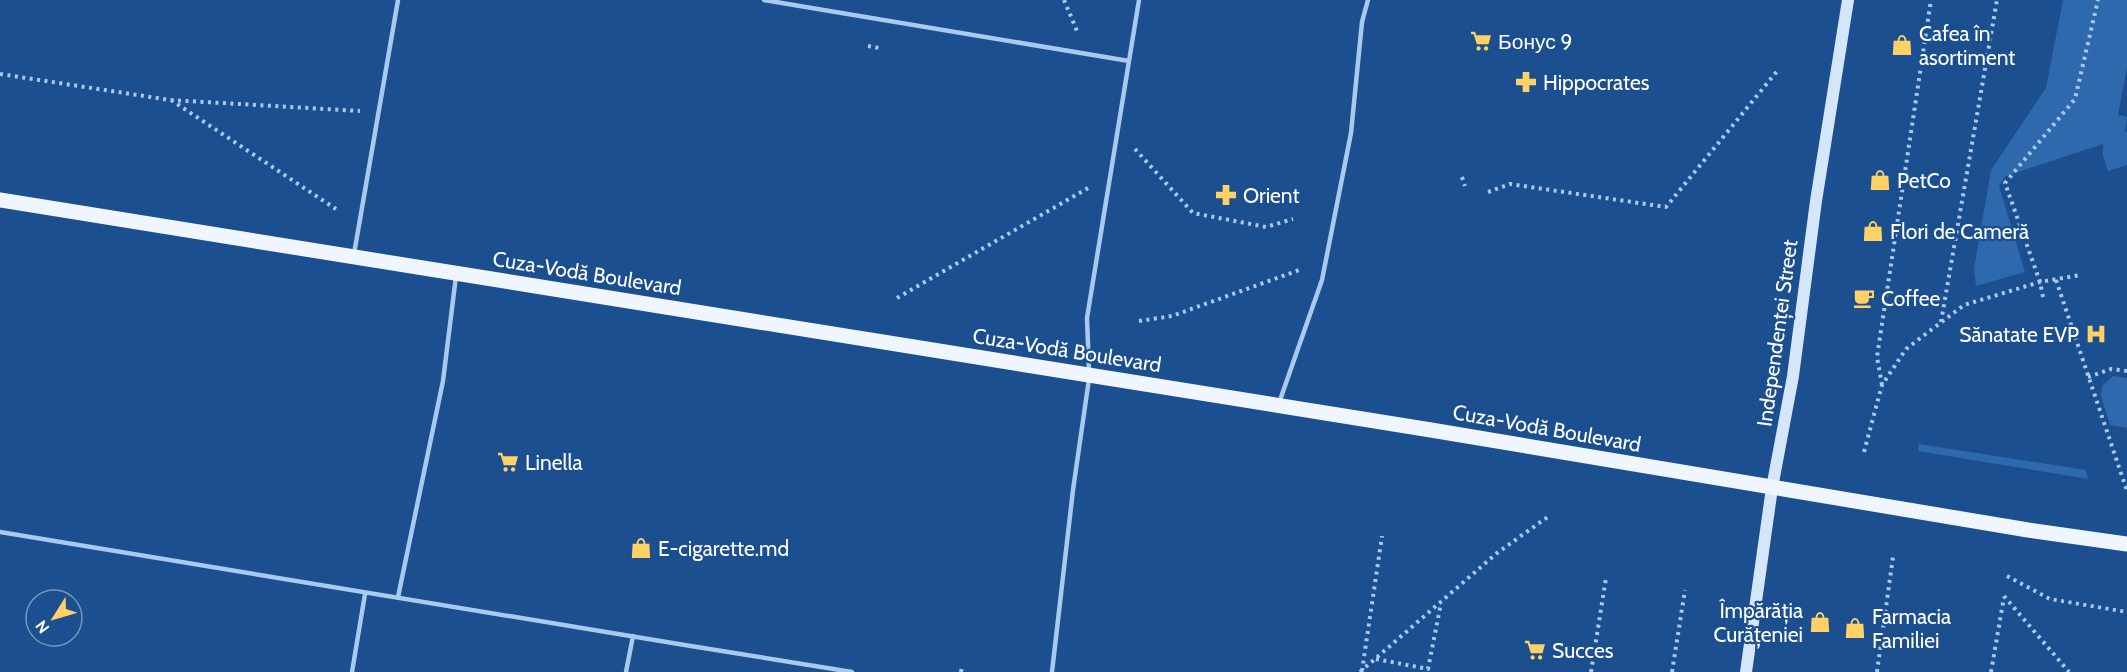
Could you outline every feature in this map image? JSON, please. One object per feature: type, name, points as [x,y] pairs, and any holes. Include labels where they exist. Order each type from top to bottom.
[{"type":"main road","name":"Independenței Street","points":[[1746,672],[1772,488],[1793,376],[1816,201],[1848,0]]},
{"type":"main road","name":"Cuza-Vodă Boulevard","points":[[0,200],[1278,405],[2016,528],[2127,544]]},
{"type":"lane","points":[[354,256],[398,0]]},
{"type":"lane","points":[[764,0],[1129,61]]},
{"type":"lane","points":[[1052,672],[1072,490],[1089,375],[1087,318],[1139,0]]},
{"type":"lane","points":[[1278,405],[1322,280],[1351,133],[1362,22],[1368,0]]},
{"type":"lane","points":[[398,597],[443,381],[456,273]]},
{"type":"lane","points":[[0,532],[365,594],[398,597],[852,672]]},
{"type":"lane","points":[[352,672],[365,594]]},
{"type":"lane","points":[[626,672],[633,636]]},
{"type":"path","points":[[1065,0],[1087,54]]},
{"type":"path","points":[[1882,385],[1877,357],[1931,0]]},
{"type":"path","points":[[1941,322],[1997,0]]},
{"type":"path","points":[[2043,297],[2040,282],[2005,183],[2075,99],[2098,0]]},
{"type":"path","points":[[868,46],[879,48]]},
{"type":"path","points":[[1488,192],[1510,184],[1666,207],[1778,70]]},
{"type":"path","points":[[0,74],[170,100],[378,112]]},
{"type":"path","points":[[170,100],[336,209]]},
{"type":"path","points":[[1134,148],[1193,213],[1266,227],[1293,219]]},
{"type":"path","points":[[897,298],[1110,175]]},
{"type":"path","points":[[1462,177],[1466,186]]},
{"type":"path","points":[[1139,321],[1172,316],[1326,261]]},
{"type":"path","points":[[1864,452],[1882,385],[1906,349],[1964,305],[2040,282],[2080,274]]},
{"type":"path","points":[[2055,280],[2127,491]]},
{"type":"path","points":[[2088,377],[2111,369],[2127,371]]},
{"type":"path","points":[[1361,671],[1497,553],[1549,516]]},
{"type":"path","points":[[1361,671],[1382,536]]},
{"type":"path","points":[[1877,672],[1893,557]]},
{"type":"path","points":[[2007,576],[2050,599],[2127,612]]},
{"type":"path","points":[[1591,672],[1606,578]]},
{"type":"path","points":[[1672,672],[1685,590]]},
{"type":"path","points":[[1991,672],[2004,596],[2069,672]]},
{"type":"path","points":[[1375,659],[1428,669],[1442,601]]},
{"type":"path","points":[[961,672],[962,666]]},
{"type":"shaded area","points":[[2063,0],[2127,0],[2127,68],[2118,115],[2127,117],[2125,131],[2127,132],[2127,165],[2108,171],[2103,156],[2103,144],[2006,176],[1999,186],[2025,272],[1976,286],[1974,269],[1991,170],[2046,88]]},
{"type":"shaded area","points":[[2113,376],[2127,378],[2127,428],[2110,425],[2101,396],[2102,386]]},
{"type":"shaded area","points":[[1919,444],[2086,470],[2088,479],[1918,451]]},
{"type":"place","name":"Бонус 9","points":[[1481,41]]},
{"type":"place","name":"Cafea în asortiment","points":[[1902,45]]},
{"type":"place","name":"Hippocrates","points":[[1526,82]]},
{"type":"place","name":"PetCo","points":[[1880,180]]},
{"type":"place","name":"Orient","points":[[1226,195]]},
{"type":"place","name":"Flori de Cameră","points":[[1873,231]]},
{"type":"place","name":"Coffee","points":[[1864,298]]},
{"type":"place","name":"Sănatate EVP","points":[[2096,334]]},
{"type":"place","name":"Linella","points":[[508,462]]},
{"type":"place","name":"E-cigarette.md","points":[[641,548]]},
{"type":"place","name":"Împărăția Curățeniei","points":[[1820,622]]},
{"type":"place","name":"Farmacia Familiei","points":[[1855,628]]},
{"type":"place","name":"Succes","points":[[1535,650]]}]
